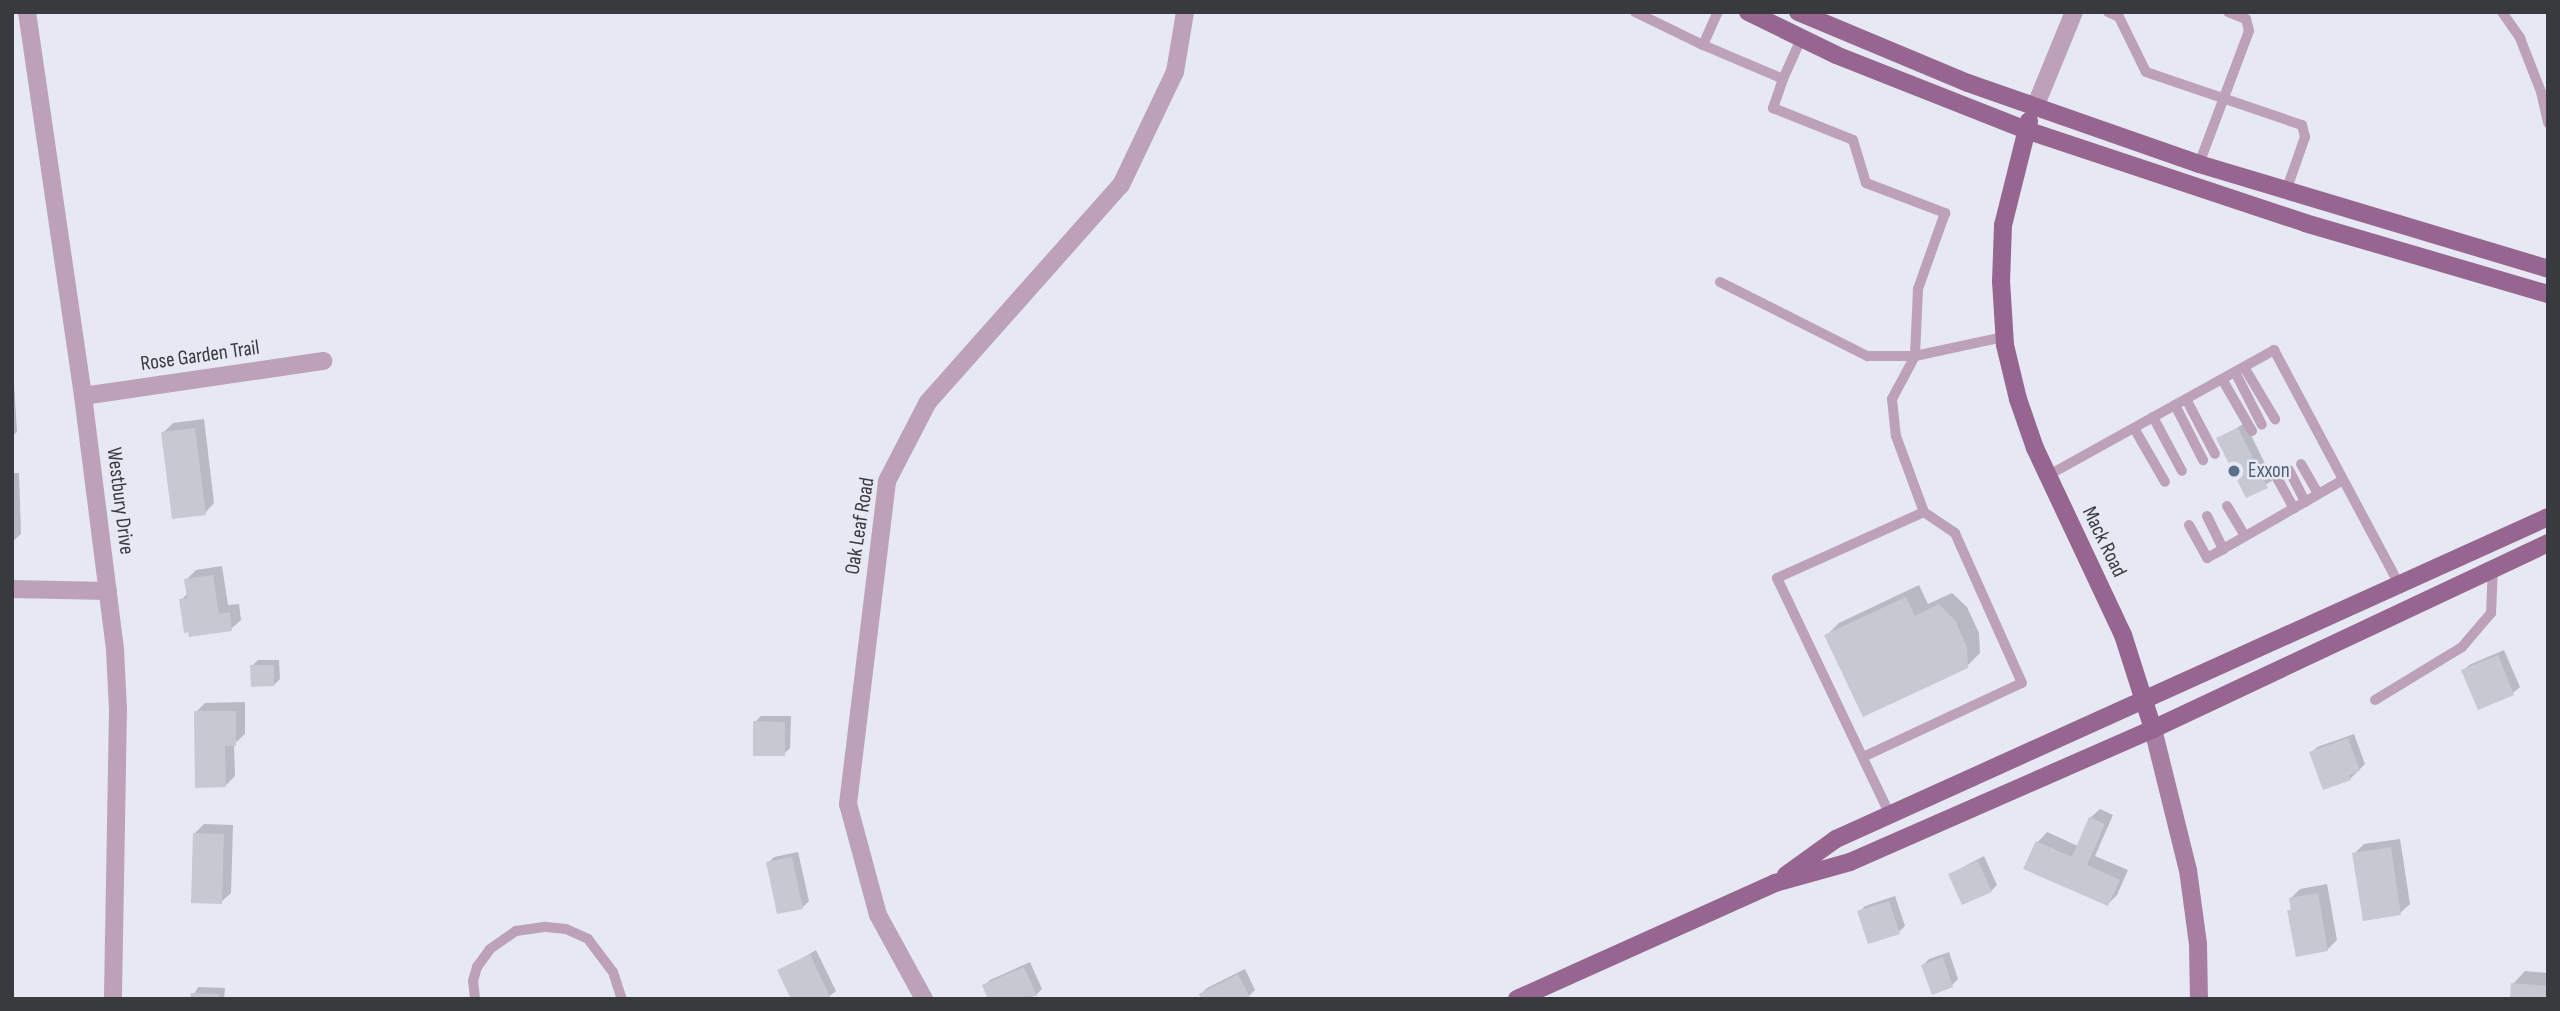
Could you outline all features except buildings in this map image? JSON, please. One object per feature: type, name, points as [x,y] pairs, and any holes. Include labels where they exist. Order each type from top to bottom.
[{"type":"main road","points":[[1748,12],[1801,39],[2026,130],[2293,219],[2548,294]]},
{"type":"main road","points":[[1798,12],[1968,83],[2199,164],[2548,269]]},
{"type":"main road","name":"Mack Road","points":[[2035,107],[2026,130],[2003,225],[2001,281],[2004,337],[2018,399],[2047,476],[2123,635],[2153,729],[2188,870],[2198,944],[2199,999]]},
{"type":"main road","points":[[1775,883],[1836,839],[2548,517]]},
{"type":"main road","points":[[1517,999],[1775,883],[1850,862],[2153,729],[2548,543]]},
{"type":"street","name":"Westbury Drive","points":[[27,12],[83,396],[108,591],[118,709],[113,999]]},
{"type":"street","name":"Oak Leaf Road","points":[[924,999],[878,915],[848,804],[887,481],[928,402],[1121,185],[1175,72],[1185,12]]},
{"type":"street","points":[[2035,107],[2074,12]]},
{"type":"street","name":"Rose Garden Trail","points":[[83,396],[323,361]]},
{"type":"street","points":[[12,589],[108,591]]},
{"type":"lane","points":[[1634,12],[1783,79]]},
{"type":"lane","points":[[1703,45],[1718,12]]},
{"type":"lane","points":[[2199,164],[2249,31],[2246,19],[2228,12]]},
{"type":"lane","points":[[2502,12],[2520,38],[2541,92],[2548,123]]},
{"type":"lane","points":[[2118,14],[2146,72],[2302,125],[2305,136],[2286,191]]},
{"type":"lane","points":[[1801,39],[1773,108],[1853,140],[1866,183],[1945,213],[1919,289],[1915,355],[1892,399],[1896,436],[1924,512],[1955,533],[2022,683],[1863,758]]},
{"type":"lane","points":[[1720,282],[1867,356],[1915,355],[2004,337]]},
{"type":"lane","points":[[2047,476],[2274,350],[2400,586]]},
{"type":"lane","points":[[2240,370],[2275,419]]},
{"type":"lane","points":[[2222,379],[2257,428],[2240,370]]},
{"type":"lane","points":[[2186,399],[2215,454]]},
{"type":"lane","points":[[2175,405],[2203,460]]},
{"type":"lane","points":[[2153,417],[2182,471]]},
{"type":"lane","points":[[2134,428],[2165,482]]},
{"type":"lane","points":[[2301,464],[2318,494]]},
{"type":"lane","points":[[2289,470],[2305,502]]},
{"type":"lane","points":[[2276,476],[2294,508]]},
{"type":"lane","points":[[2189,525],[2207,558],[2343,480]]},
{"type":"lane","points":[[2227,506],[2245,536]]},
{"type":"lane","points":[[1890,815],[1777,578],[1924,512]]},
{"type":"lane","points":[[2207,516],[2223,550]]},
{"type":"lane","points":[[2375,700],[2462,647],[2491,613],[2493,568]]},
{"type":"lane","points":[[475,999],[472,981],[477,967],[489,949],[516,931],[546,927],[566,929],[587,939],[613,972],[622,999]]},
{"type":"place","name":"Exxon","points":[[2234,471]]}]
